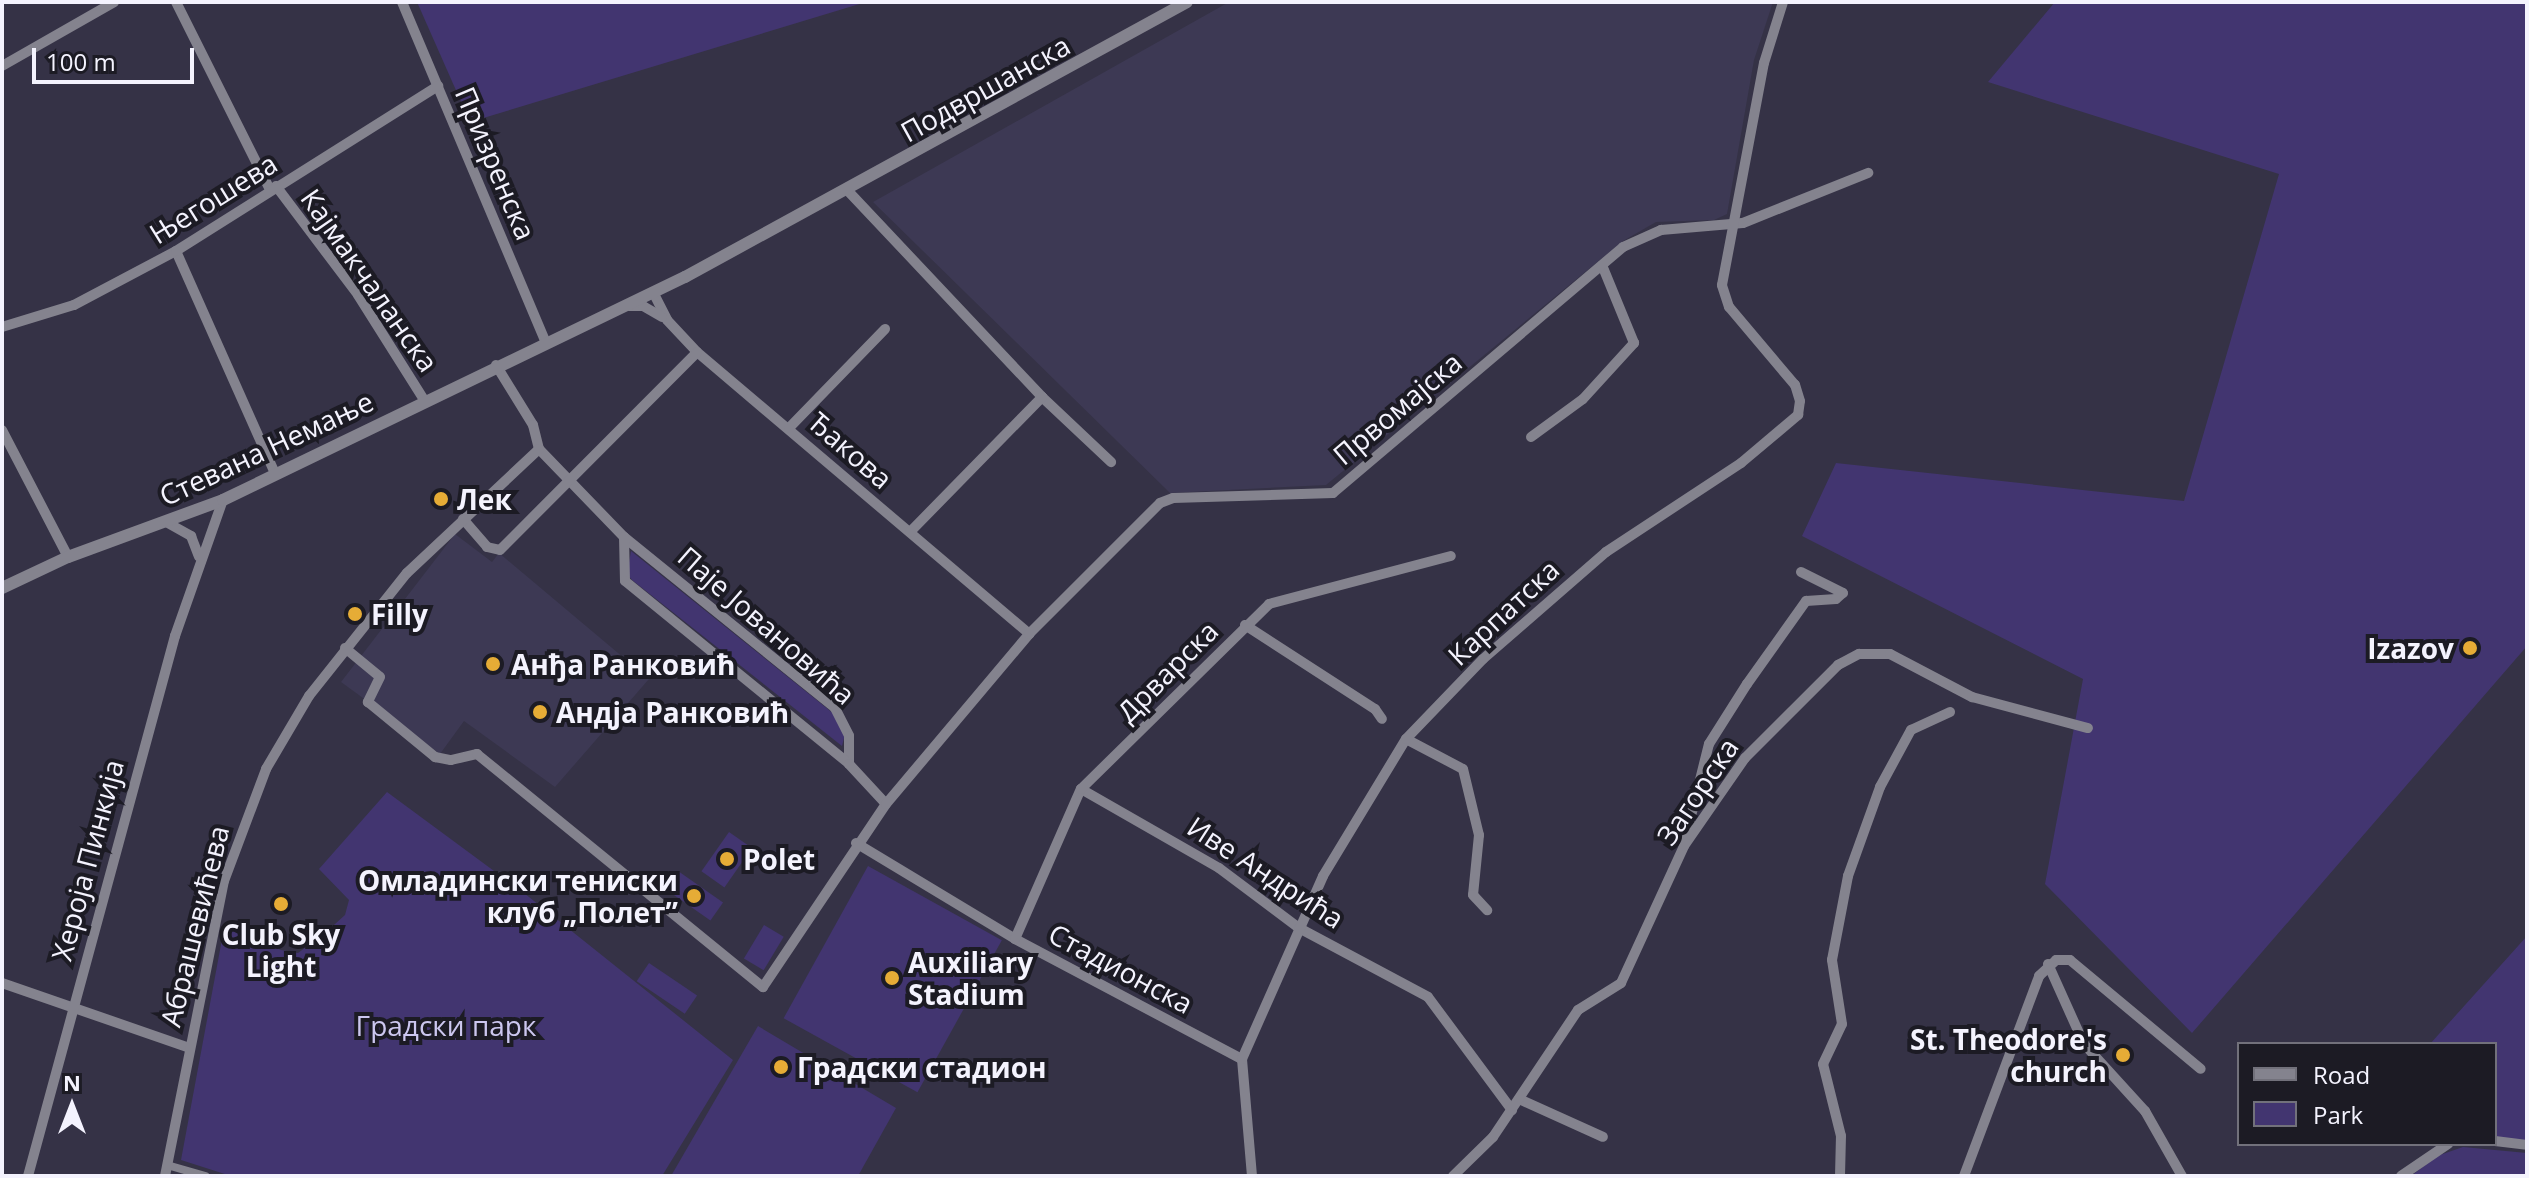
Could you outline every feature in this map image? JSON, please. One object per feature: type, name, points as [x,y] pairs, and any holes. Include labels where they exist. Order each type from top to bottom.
[{"type":"street","points":[[2,66],[114,2]]},
{"type":"street","name":"Кајмакчаланска","points":[[176,2],[273,188],[358,295],[424,400]]},
{"type":"street","name":"Призренска","points":[[402,2],[546,343]]},
{"type":"street","name":"Подвршанска","points":[[546,343],[849,192],[1187,2]]},
{"type":"street","points":[[1729,227],[1764,63],[1783,2]]},
{"type":"street","name":"Његошева","points":[[2,327],[74,305],[176,251],[438,86]]},
{"type":"street","name":"Првомајска","points":[[345,648],[380,677],[368,702],[435,757],[451,760],[477,754],[763,987],[856,843],[886,804],[1029,634],[1165,500],[1333,493],[1602,265],[1650,233],[1729,227],[1777,213],[1868,173]]},
{"type":"street","points":[[849,192],[1042,397],[1111,462]]},
{"type":"street","name":"Карпатска","points":[[1299,928],[1341,843],[1406,739],[1483,659],[1606,552],[1790,427],[1800,409],[1798,394],[1725,299],[1729,227]]},
{"type":"street","points":[[176,251],[275,473]]},
{"type":"street","points":[[1531,437],[1583,399],[1634,343],[1602,265]]},
{"type":"street","name":"Ђакова","points":[[653,292],[667,320],[697,352],[1029,634]]},
{"type":"street","points":[[623,306],[643,306],[667,320]]},
{"type":"street","points":[[789,428],[885,329]]},
{"type":"street","name":"Стевана Немање","points":[[2,588],[68,557],[223,500],[546,343]]},
{"type":"street","points":[[463,519],[487,547],[500,550],[697,352]]},
{"type":"street","name":"Паје Јовановића","points":[[496,365],[533,425],[539,449],[624,537],[835,708],[849,736],[849,764]]},
{"type":"street","points":[[910,532],[1042,397]]},
{"type":"street","points":[[2,430],[68,557]]},
{"type":"street","name":"Абрашевићева","points":[[166,1170],[238,835],[278,749],[345,648],[407,573],[539,449]]},
{"type":"street","name":"Хероја Пинкија","points":[[28,1176],[71,1010],[200,559],[223,500]]},
{"type":"street","points":[[166,522],[191,536],[200,559]]},
{"type":"street","name":"Паје Јовановића","points":[[624,537],[625,581],[849,764],[886,804]]},
{"type":"street","name":"Дрварска","points":[[1015,939],[1081,789],[1245,625],[1277,599],[1451,556]]},
{"type":"street","points":[[1684,846],[1709,744],[1806,601],[1836,599],[1843,593],[1801,572]]},
{"type":"street","points":[[1245,625],[1375,709],[1382,719]]},
{"type":"street","name":"Загорска","points":[[1458,1173],[1512,1110],[1578,1010],[1621,983],[1684,846],[1762,738],[1838,665],[1859,654],[1890,654],[1972,697],[2088,728]]},
{"type":"street","points":[[1840,1176],[1841,1136],[1823,1064],[1842,1024],[1832,960],[1845,891],[1861,832],[1911,730],[1950,712]]},
{"type":"street","points":[[1406,739],[1463,769],[1479,835],[1473,895],[1487,910]]},
{"type":"street","name":"Иве Андрића","points":[[1081,789],[1219,868],[1299,928],[1428,997],[1512,1110]]},
{"type":"street","name":"Стадионска","points":[[856,843],[1015,939],[1242,1059]]},
{"type":"street","points":[[1252,1176],[1242,1059],[1299,928]]},
{"type":"street","points":[[1964,1176],[2039,976],[2048,964],[2070,960],[2201,1069]]},
{"type":"street","points":[[2048,964],[2084,1044],[2145,1111],[2182,1176]]},
{"type":"street","points":[[2,983],[71,1010],[190,1048]]},
{"type":"street","points":[[1519,1099],[1603,1137]]},
{"type":"street","points":[[2497,1141],[2527,1145]]},
{"type":"street","points":[[2401,1176],[2445,1146]]},
{"type":"street","points":[[166,1170],[205,1176]]},
{"type":"shaded area","points":[[1229,2],[1773,2],[1754,60],[1727,214],[1714,220],[1656,222],[1623,241],[1326,485],[1170,493],[873,202]]},
{"type":"shaded area","name":"Анђа Ранковић","points":[[455,534],[492,562],[499,553],[649,679],[555,787],[464,721],[440,754],[341,682]]},
{"type":"green space","points":[[417,2],[866,2],[470,122]]},
{"type":"green space","points":[[2055,2],[2527,2],[2527,646],[2192,1033],[2045,884],[2083,679],[1802,536],[1836,463],[2184,501],[2279,174],[1988,82]]},
{"type":"green space","points":[[631,551],[834,714],[845,734],[842,746],[632,580],[627,574]]},
{"type":"green space","name":"Градски парк","points":[[387,792],[524,893],[733,1060],[662,1176],[231,1176],[181,1160],[225,923],[281,950],[298,953],[325,933],[345,915],[349,900],[319,869]]},
{"type":"green space","name":"Polet","points":[[729,832],[752,848],[724,887],[701,871]]},
{"type":"green space","name":"Auxiliary Stadium","points":[[868,866],[1002,940],[917,1092],[784,1018]]},
{"type":"green space","name":"Омладински тениски клуб „Полет”","points":[[678,871],[723,903],[710,921],[665,889]]},
{"type":"green space","points":[[764,925],[784,937],[764,970],[744,958]]},
{"type":"green space","points":[[2527,936],[2527,1141],[2497,1138],[2497,1042],[2432,1042]]},
{"type":"green space","points":[[649,963],[697,995],[685,1014],[637,981]]},
{"type":"green space","name":"Градски стадион","points":[[758,1026],[896,1108],[858,1176],[671,1176]]},
{"type":"green space","points":[[2463,1147],[2527,1153],[2527,1176],[2411,1176],[2437,1156]]},
{"type":"place","name":"Лек","points":[[441,499]]},
{"type":"place","name":"Filly","points":[[355,614]]},
{"type":"place","name":"Izazov","points":[[2470,648]]},
{"type":"place","name":"Анђа Ранковић","points":[[493,664]]},
{"type":"place","name":"Андја Ранковић","points":[[540,712]]},
{"type":"place","name":"Polet","points":[[727,859]]},
{"type":"place","name":"Омладински тениски клуб „Полет”","points":[[694,896]]},
{"type":"place","name":"Club Sky Light","points":[[281,904]]},
{"type":"place","name":"Auxiliary Stadium","points":[[892,978]]},
{"type":"place","name":"St. Theodore's church","points":[[2123,1055]]},
{"type":"place","name":"Градски стадион","points":[[781,1067]]}]
